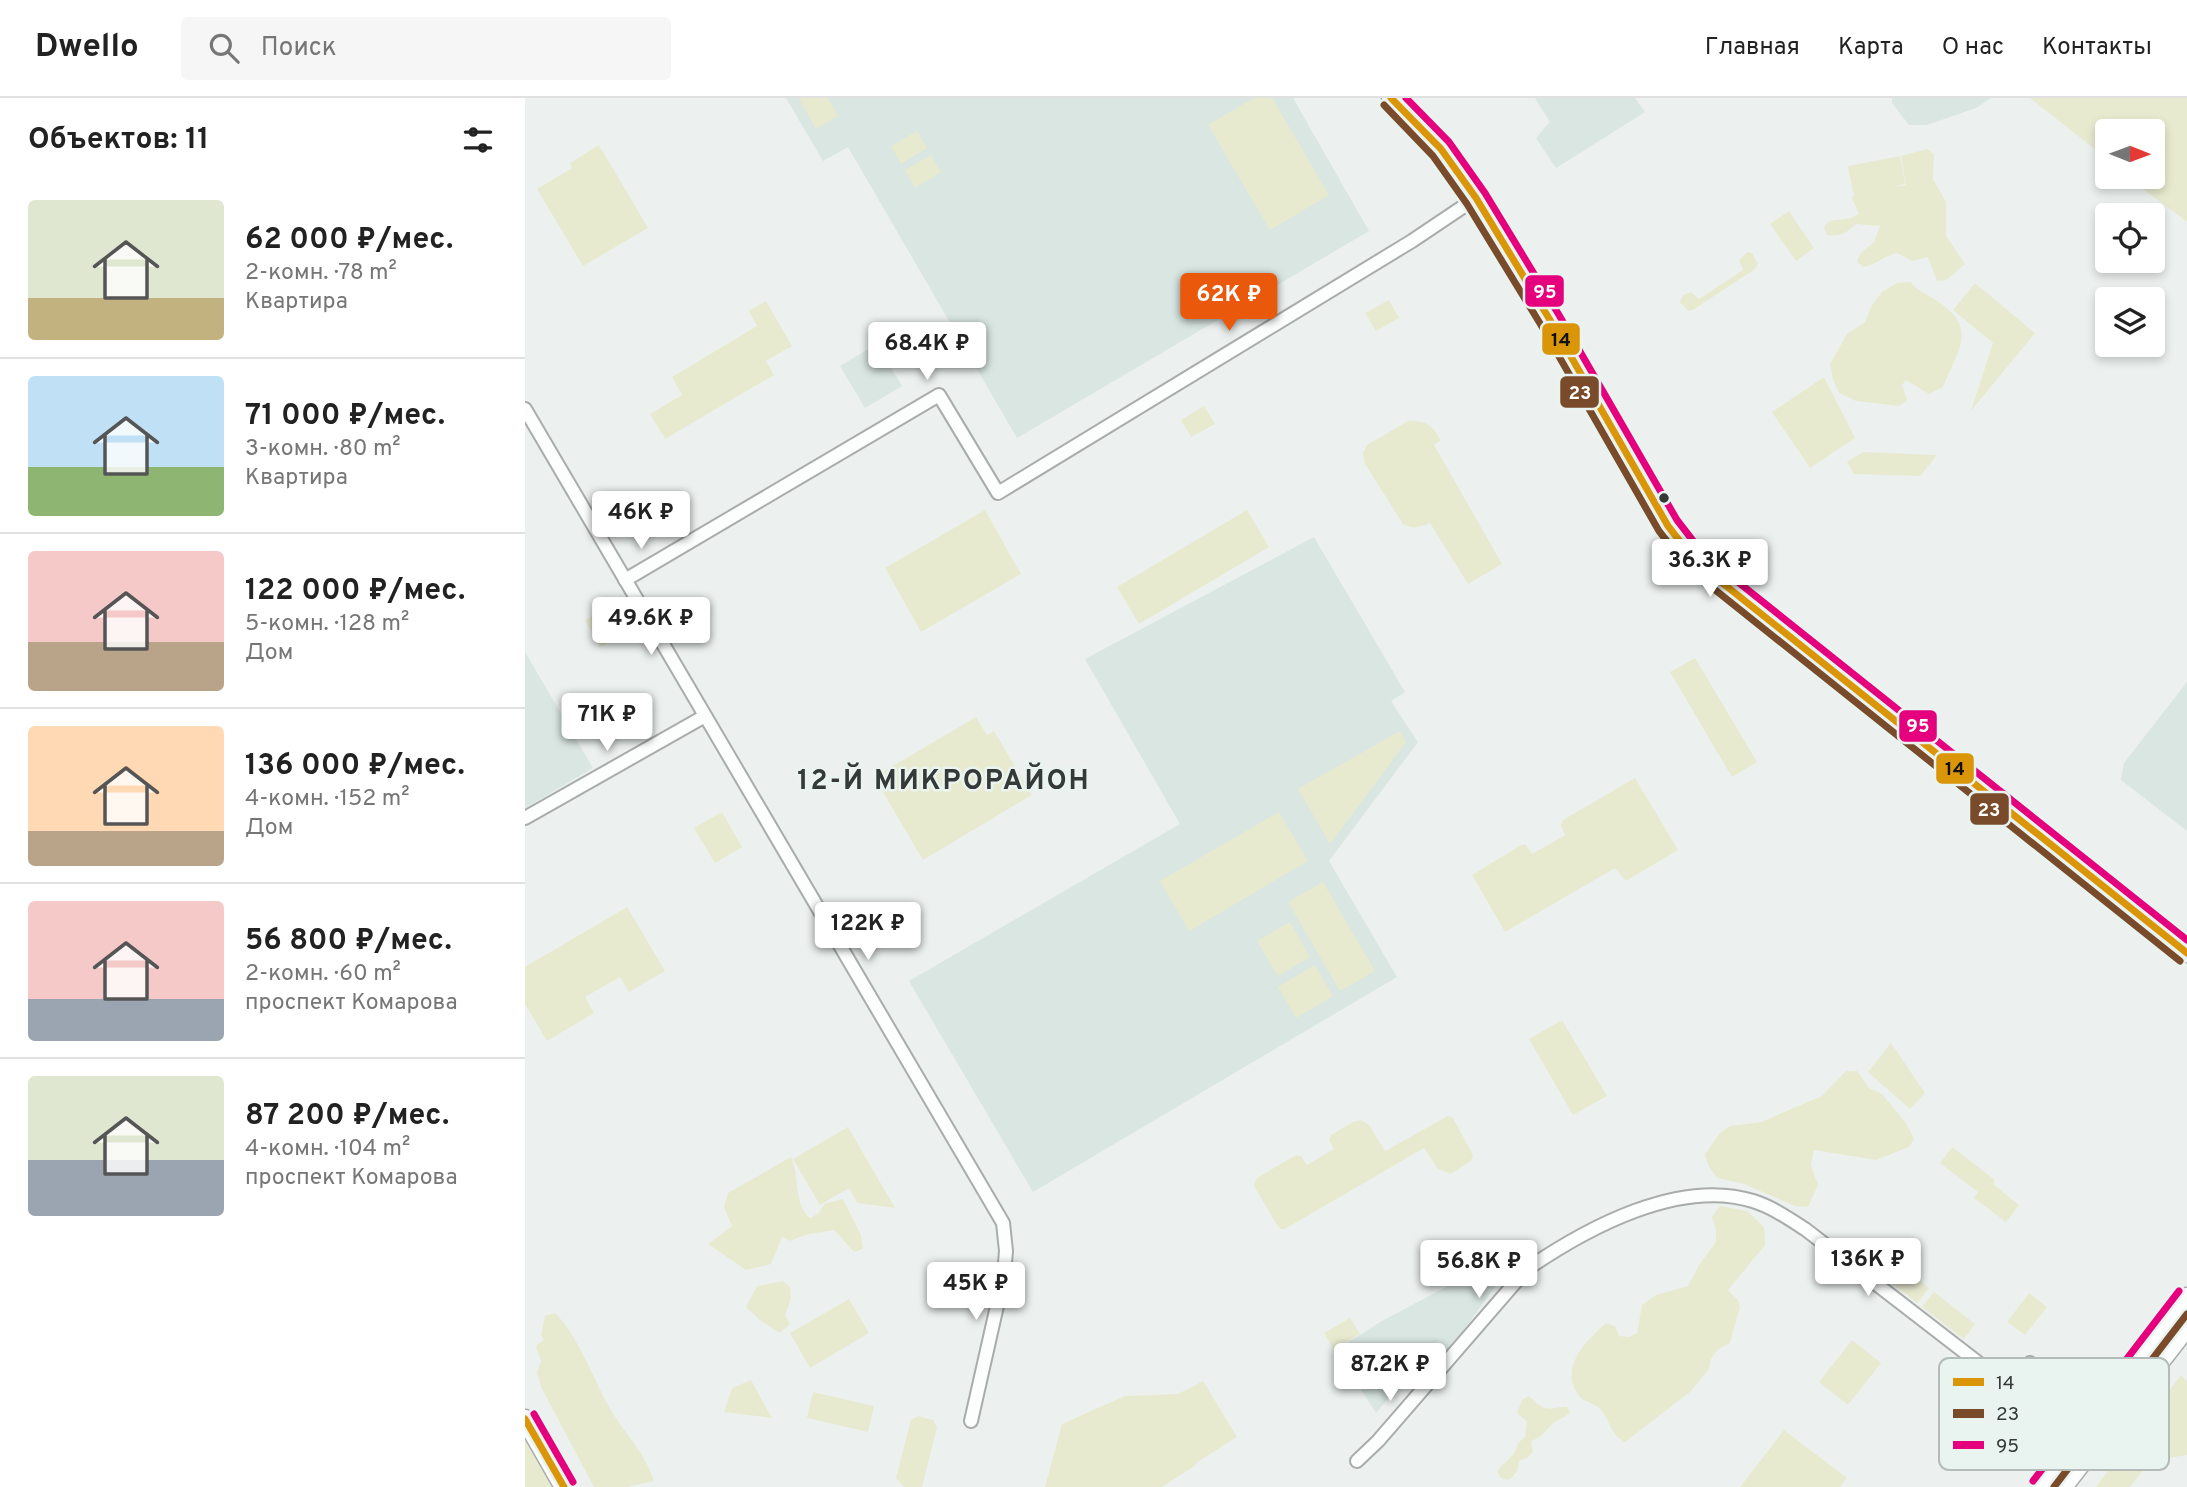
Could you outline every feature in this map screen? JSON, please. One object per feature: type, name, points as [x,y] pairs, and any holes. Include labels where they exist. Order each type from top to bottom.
[{"type":"main road","points":[[1391,98],[1441,149],[1476,198],[1550,320],[1668,526],[1696,562],[2187,953]]},
{"type":"main road","points":[[2140,1358],[2187,1297]]},
{"type":"main road","points":[[2168,1358],[2184,1339]]},
{"type":"main road","points":[[525,1419],[564,1487]]},
{"type":"main road","points":[[2041,1487],[2054,1470]]},
{"type":"main road","points":[[2063,1487],[2077,1470]]},
{"type":"street","points":[[625,580],[939,394],[998,493],[1412,241],[1476,198]]},
{"type":"street","points":[[525,410],[1003,1223],[1006,1251],[1004,1275],[971,1421]]},
{"type":"street","points":[[525,818],[705,716]]},
{"type":"street","points":[[1357,1461],[1421,1392],[1517,1278],[1553,1251],[1614,1220],[1688,1196],[1721,1195],[1763,1205],[1805,1229],[1972,1358]]},
{"type":"shaded area","points":[[786,98],[1293,98],[1369,231],[1017,438],[848,147],[823,161]]},
{"type":"shaded area","points":[[1535,98],[1635,98],[1645,112],[1556,168],[1536,138],[1550,122]]},
{"type":"shaded area","points":[[1892,98],[1991,98],[1976,108],[1927,125],[1909,125],[1892,103]]},
{"type":"shaded area","points":[[877,344],[902,386],[865,408],[840,366]]},
{"type":"shaded area","points":[[1314,537],[1405,692],[1391,701],[1418,742],[1329,861],[1397,977],[1033,1192],[909,981],[1180,824],[1085,659]]},
{"type":"shaded area","points":[[525,652],[593,768],[525,808]]},
{"type":"shaded area","points":[[2187,682],[2187,831],[2121,780],[2124,763]]},
{"type":"shaded area","points":[[1508,1254],[1515,1266],[1502,1277],[1451,1348],[1421,1381],[1410,1372],[1376,1413],[1336,1350],[1382,1321]]},
{"type":"green space","points":[[800,98],[828,98],[838,116],[816,129]]},
{"type":"green space","points":[[1254,98],[1272,98],[1329,195],[1270,230],[1208,125]]},
{"type":"green space","points":[[2030,98],[2187,98],[2187,222],[2143,189],[2165,189],[2165,119],[2095,119],[2095,149]]},
{"type":"green space","points":[[917,131],[927,148],[901,164],[891,146]]},
{"type":"green space","points":[[599,145],[648,228],[583,266],[537,189],[572,168],[570,163]]},
{"type":"green space","points":[[1927,149],[1934,154],[1933,179],[1946,202],[1946,236],[1965,264],[1946,280],[1937,281],[1928,257],[1912,261],[1897,253],[1863,267],[1857,262],[1860,254],[1874,242],[1880,226],[1856,224],[1843,234],[1836,235],[1827,235],[1824,227],[1829,221],[1859,214],[1852,198],[1855,193],[1848,166],[1900,156],[1905,184],[1892,187],[1906,185],[1901,156]]},
{"type":"green space","points":[[931,155],[941,172],[915,188],[905,170]]},
{"type":"green space","points":[[1789,211],[1814,248],[1796,261],[1770,224]]},
{"type":"green space","points":[[1747,252],[1752,253],[1758,264],[1755,269],[1693,310],[1688,311],[1680,302],[1683,295],[1691,292],[1699,299],[1743,270],[1739,260]]},
{"type":"green space","points":[[1910,282],[1950,311],[1961,330],[1959,351],[1943,387],[1929,394],[1906,380],[1902,385],[1907,400],[1899,406],[1856,401],[1839,393],[1830,364],[1847,334],[1865,322],[1872,305],[1882,292],[1897,283]]},
{"type":"green space","points":[[1975,283],[2035,333],[1971,411],[1993,343],[1953,310]]},
{"type":"green space","points":[[1389,300],[1399,318],[1376,331],[1365,313]]},
{"type":"green space","points":[[766,301],[792,346],[766,361],[774,375],[665,439],[650,414],[682,395],[672,377],[757,326],[749,311]]},
{"type":"green space","points":[[1824,377],[1855,438],[1810,468],[1772,412]]},
{"type":"green space","points":[[1204,406],[1215,424],[1191,437],[1181,420]]},
{"type":"green space","points":[[1408,421],[1428,424],[1441,440],[1434,445],[1502,564],[1468,584],[1430,523],[1420,527],[1403,524],[1365,464],[1363,453],[1367,445]]},
{"type":"green space","points":[[1863,452],[1937,455],[1920,476],[1854,474],[1847,462]]},
{"type":"green space","points":[[985,510],[1021,574],[921,632],[885,568]]},
{"type":"green space","points":[[1247,510],[1269,547],[1139,624],[1117,587]]},
{"type":"green space","points":[[612,604],[628,631],[600,647],[585,620]]},
{"type":"green space","points":[[1695,658],[1757,762],[1732,777],[1670,672]]},
{"type":"green space","points":[[976,717],[987,735],[994,731],[1032,795],[923,860],[874,777]]},
{"type":"green space","points":[[1400,731],[1406,742],[1330,844],[1298,789]]},
{"type":"green space","points":[[1635,778],[1678,850],[1626,881],[1615,868],[1505,932],[1472,875],[1521,845],[1525,844],[1532,854],[1565,835],[1561,825],[1563,820]]},
{"type":"green space","points":[[722,812],[742,847],[715,863],[694,828]]},
{"type":"green space","points":[[1279,812],[1308,861],[1189,931],[1160,881]]},
{"type":"green space","points":[[1323,882],[1375,971],[1340,991],[1288,902]]},
{"type":"green space","points":[[627,907],[665,971],[629,992],[620,977],[585,997],[594,1013],[547,1041],[525,1004],[525,967]]},
{"type":"green space","points":[[1290,922],[1310,957],[1278,976],[1257,941]]},
{"type":"green space","points":[[1315,965],[1333,996],[1296,1018],[1278,987]]},
{"type":"green space","points":[[1562,1020],[1607,1096],[1573,1115],[1529,1039]]},
{"type":"green space","points":[[1891,1043],[1925,1093],[1910,1109],[1868,1072]]},
{"type":"green space","points":[[1846,1071],[1857,1071],[1869,1088],[1882,1094],[1906,1123],[1914,1139],[1909,1147],[1876,1160],[1814,1150],[1811,1165],[1818,1185],[1808,1207],[1795,1206],[1744,1184],[1717,1178],[1708,1165],[1705,1154],[1720,1133],[1730,1126],[1761,1122],[1822,1096]]},
{"type":"green space","points":[[1448,1116],[1453,1118],[1473,1155],[1471,1161],[1451,1174],[1438,1169],[1424,1148],[1285,1229],[1280,1229],[1277,1225],[1254,1186],[1257,1178],[1296,1155],[1301,1156],[1307,1165],[1334,1149],[1329,1140],[1331,1135],[1353,1122],[1361,1120],[1369,1125],[1385,1151]]},
{"type":"green space","points":[[848,1127],[895,1208],[857,1203],[849,1188],[820,1205],[793,1159]]},
{"type":"green space","points":[[1952,1147],[1995,1180],[1993,1184],[2019,1205],[2006,1222],[1974,1198],[1978,1192],[1940,1163]]},
{"type":"green space","points":[[791,1157],[799,1198],[805,1212],[810,1218],[819,1213],[824,1204],[843,1199],[861,1235],[863,1249],[854,1252],[834,1230],[791,1241],[782,1237],[771,1264],[746,1270],[708,1244],[732,1226],[724,1207],[728,1193]]},
{"type":"green space","points":[[1720,1206],[1747,1211],[1764,1227],[1765,1245],[1728,1290],[1738,1300],[1740,1307],[1730,1343],[1717,1350],[1709,1369],[1690,1392],[1625,1442],[1615,1434],[1599,1408],[1580,1397],[1574,1387],[1572,1376],[1577,1356],[1590,1338],[1606,1323],[1615,1326],[1619,1336],[1629,1337],[1637,1333],[1642,1305],[1656,1295],[1688,1286],[1716,1242],[1712,1217]]},
{"type":"green space","points":[[1895,1262],[1929,1288],[1917,1303],[1884,1277]]},
{"type":"green space","points":[[783,1281],[790,1287],[791,1299],[785,1315],[790,1324],[780,1333],[762,1322],[746,1307],[757,1286]]},
{"type":"green space","points":[[1934,1292],[1975,1324],[1964,1339],[1922,1307]]},
{"type":"green space","points":[[2029,1293],[2047,1307],[2025,1335],[2007,1322]]},
{"type":"green space","points":[[849,1299],[869,1333],[810,1368],[790,1333]]},
{"type":"green space","points":[[555,1313],[571,1334],[612,1412],[641,1453],[654,1481],[627,1487],[594,1487],[541,1387],[537,1373],[541,1361],[536,1346],[544,1340],[541,1335],[545,1316]]},
{"type":"green space","points":[[1350,1318],[1360,1334],[1334,1350],[1324,1333]]},
{"type":"green space","points":[[1852,1340],[1881,1363],[1848,1405],[1819,1382]]},
{"type":"green space","points":[[2181,1375],[2187,1381],[2187,1455],[2169,1458],[2169,1391]]},
{"type":"green space","points":[[751,1380],[772,1418],[724,1412],[732,1388]]},
{"type":"green space","points":[[1203,1381],[1237,1437],[1196,1465],[1162,1487],[1045,1487],[1062,1424],[1125,1396],[1178,1394]]},
{"type":"green space","points":[[813,1392],[874,1406],[868,1432],[807,1418]]},
{"type":"green space","points":[[1528,1396],[1543,1407],[1567,1407],[1570,1412],[1531,1441],[1533,1452],[1519,1461],[1516,1472],[1508,1480],[1501,1478],[1497,1472],[1525,1437],[1527,1422],[1517,1413],[1522,1400]]},
{"type":"green space","points":[[918,1416],[933,1420],[937,1427],[922,1487],[904,1487],[896,1478],[911,1420]]},
{"type":"green space","points":[[1784,1430],[1847,1478],[1840,1487],[1740,1487]]},
{"type":"green space","points":[[525,1439],[553,1487],[525,1487]]},
{"type":"green space","points":[[2109,1470],[2143,1470],[2130,1487],[2096,1487]]},
{"type":"transit line","name":"14","points":[[1391,98],[1441,149],[1476,198],[1550,320],[1668,526],[1696,562],[2187,953]]},
{"type":"transit line","name":"95","points":[[1406,98],[1449,142],[1485,193],[1677,520],[1704,555],[2187,940]]},
{"type":"transit line","name":"23","points":[[1384,105],[1433,156],[1467,204],[1541,325],[1659,531],[1689,569],[2180,961]]},
{"type":"transit line","name":"95","points":[[2128,1358],[2179,1291]]},
{"type":"transit line","name":"23","points":[[2153,1358],[2187,1314]]},
{"type":"transit line","name":"95","points":[[534,1414],[573,1482]]},
{"type":"transit line","name":"14","points":[[525,1419],[564,1487]]},
{"type":"transit line","name":"95","points":[[2033,1481],[2041,1470]]},
{"type":"transit line","name":"23","points":[[2054,1487],[2067,1470]]},
{"type":"district","name":"12-Й МИКРОРАЙОН","points":[[944,779]]}]
